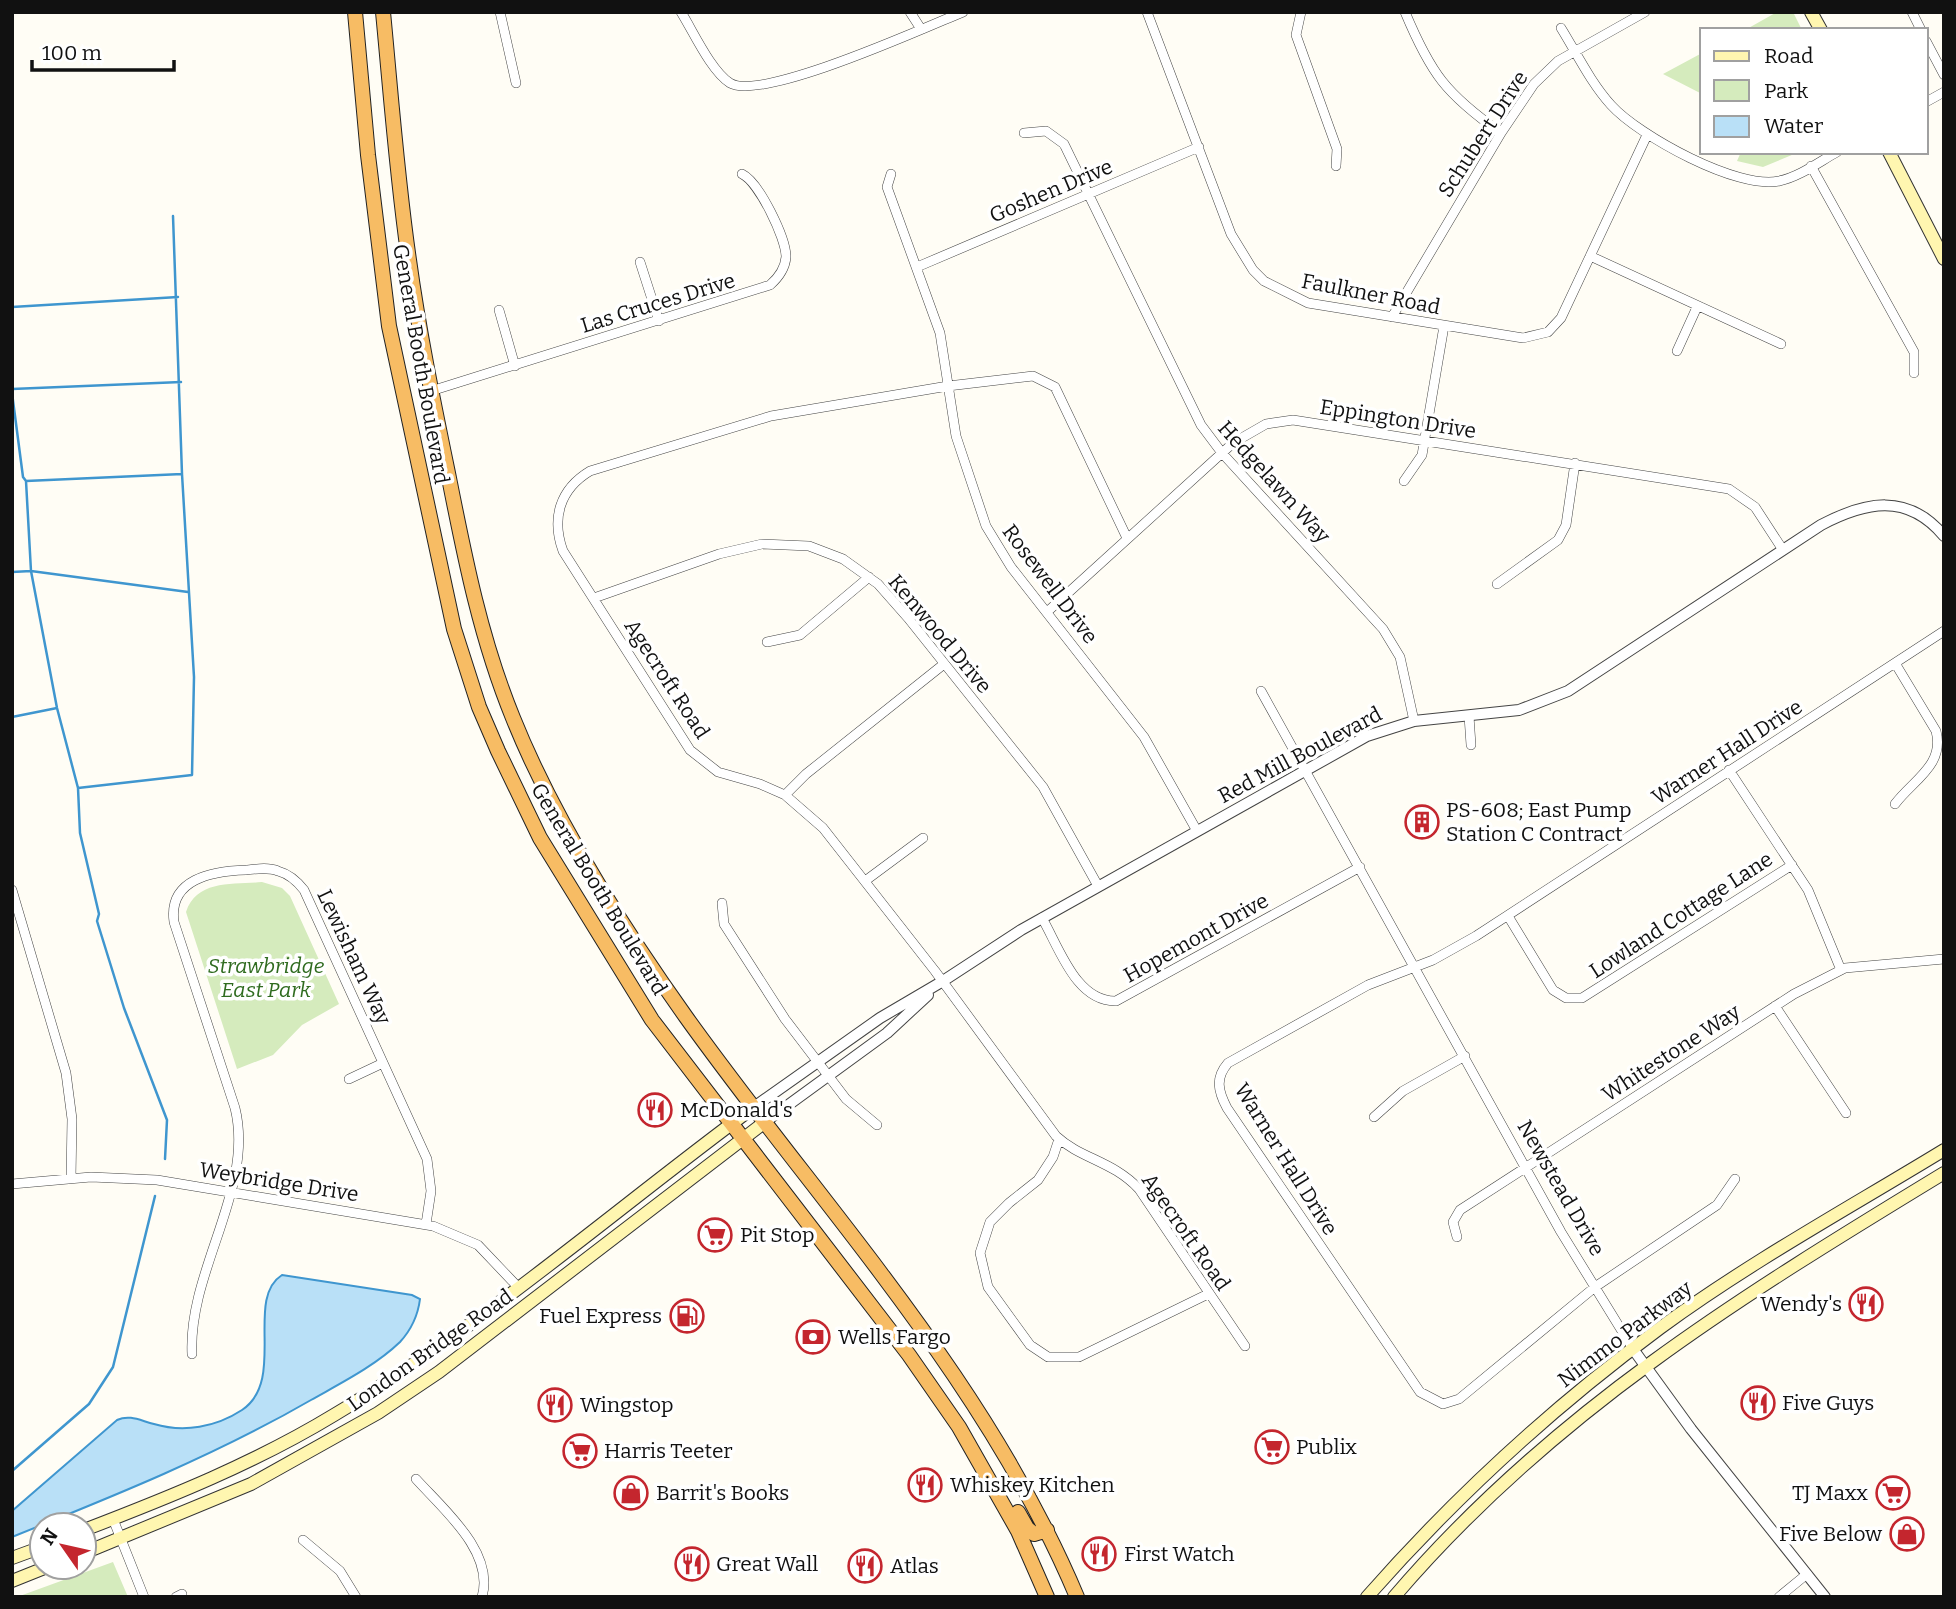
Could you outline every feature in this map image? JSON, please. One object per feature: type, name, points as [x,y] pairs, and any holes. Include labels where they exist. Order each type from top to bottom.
[{"type":"highway","name":"General Booth Boulevard","points":[[355,12],[386,313],[434,550],[464,664],[498,751],[540,838],[652,1020],[909,1355],[978,1459],[1018,1531],[1047,1597]]},
{"type":"highway","name":"General Booth Boulevard","points":[[383,12],[404,226],[431,391],[476,604],[494,666],[525,746],[544,786],[603,889],[684,1014],[932,1338],[996,1438],[1047,1530],[1077,1597]]},
{"type":"highway","points":[[978,1459],[1003,1485],[1027,1528],[1034,1534],[1047,1530]]},
{"type":"main road","points":[[1811,12],[1820,28]]},
{"type":"main road","points":[[1890,154],[1944,259]]},
{"type":"main road","name":"London Bridge Road","points":[[98,1525],[241,1465],[333,1416],[414,1364],[754,1107]]},
{"type":"main road","name":"London Bridge Road","points":[[98,1547],[251,1484],[378,1413],[439,1372],[765,1122]]},
{"type":"main road","name":"Nimmo Parkway","points":[[1367,1597],[1469,1489],[1566,1402],[1633,1349],[1738,1275],[1944,1150]]},
{"type":"main road","name":"Nimmo Parkway","points":[[1394,1597],[1528,1461],[1643,1366],[1743,1297],[1944,1173]]},
{"type":"street","points":[[500,12],[516,83]]},
{"type":"street","points":[[681,12],[720,74],[731,83],[744,88],[776,83],[963,12]]},
{"type":"street","points":[[910,12],[921,29]]},
{"type":"street","name":"Faulkner Road","points":[[1147,12],[1231,234],[1253,270],[1265,281],[1308,303],[1523,338],[1548,332],[1561,318],[1647,135]]},
{"type":"street","points":[[1301,12],[1296,35],[1337,149],[1336,166]]},
{"type":"street","points":[[1405,12],[1419,45],[1443,87],[1468,110],[1501,133]]},
{"type":"street","name":"Schubert Drive","points":[[1392,317],[1501,133],[1534,84],[1558,61],[1645,12]]},
{"type":"street","points":[[1912,12],[1920,28]]},
{"type":"street","points":[[1561,28],[1599,92],[1647,135],[1723,172],[1752,182],[1778,182],[1833,154]]},
{"type":"street","points":[[1928,45],[1944,75]]},
{"type":"street","points":[[1928,101],[1944,92]]},
{"type":"street","name":"Hedgelawn Way","points":[[1024,133],[1046,131],[1061,140],[1200,425],[1222,453],[1384,629],[1404,670],[1414,721]]},
{"type":"street","name":"Goshen Drive","points":[[917,267],[1199,146]]},
{"type":"street","points":[[1811,166],[1913,352],[1914,373]]},
{"type":"street","name":"Las Cruces Drive","points":[[431,391],[762,290],[782,272],[786,258],[782,241],[757,186],[742,174]]},
{"type":"street","name":"Rosewell Drive","points":[[891,174],[887,187],[940,333],[964,466],[986,526],[1011,567],[1144,737],[1197,831]]},
{"type":"street","points":[[1590,256],[1781,344]]},
{"type":"street","points":[[640,261],[659,321]]},
{"type":"street","points":[[1677,351],[1698,307]]},
{"type":"street","points":[[499,310],[516,366]]},
{"type":"street","points":[[1404,481],[1418,465],[1444,326]]},
{"type":"street","name":"Agecroft Road","points":[[1128,538],[1066,408],[1049,382],[1026,376],[948,386],[771,416],[655,450],[580,477],[561,503],[557,527],[563,551],[677,733],[695,756],[718,772],[785,795],[823,828],[943,981],[1059,1139],[1129,1178],[1245,1346]]},
{"type":"street","name":"Eppington Drive","points":[[1047,612],[1222,453],[1253,429],[1279,421],[1424,440],[1729,489],[1755,507],[1783,550]]},
{"type":"street","points":[[1497,584],[1558,540],[1566,525],[1575,463]]},
{"type":"street","name":"Red Mill Boulevard","points":[[754,1107],[880,1018],[1042,918],[1367,736],[1414,721],[1519,710],[1568,691],[1783,550],[1849,510],[1877,505],[1917,513],[1944,536]]},
{"type":"street","name":"Kenwood Drive","points":[[594,598],[719,554],[779,542],[826,551],[869,576],[908,618],[1043,787],[1098,886]]},
{"type":"street","points":[[767,642],[800,635],[869,576]]},
{"type":"street","name":"Warner Hall Drive","points":[[1735,1179],[1717,1205],[1595,1287],[1459,1399],[1452,1403],[1435,1402],[1420,1392],[1371,1323],[1227,1108],[1218,1084],[1228,1063],[1368,985],[1415,968],[1508,916],[1944,631]]},
{"type":"street","points":[[1895,663],[1936,731],[1939,742],[1936,759],[1895,804]]},
{"type":"street","points":[[785,795],[806,774],[944,664]]},
{"type":"street","name":"Newstead Drive","points":[[1261,691],[1527,1168],[1643,1366],[1825,1597]]},
{"type":"street","points":[[1469,716],[1471,745]]},
{"type":"street","points":[[1730,770],[1792,865],[1821,916],[1841,970]]},
{"type":"street","points":[[865,881],[923,838]]},
{"type":"street","name":"Lowland Cottage Lane","points":[[1508,916],[1553,990],[1566,998],[1582,998],[1792,865]]},
{"type":"street","name":"Hopemont Drive","points":[[1042,918],[1081,986],[1097,999],[1116,1001],[1360,867]]},
{"type":"street","name":"Lewisham Way","points":[[229,1191],[239,1149],[238,1120],[173,913],[177,896],[189,882],[216,873],[270,869],[297,882],[426,1159],[431,1191],[426,1224]]},
{"type":"street","points":[[12,890],[66,1073],[72,1119],[71,1178]]},
{"type":"street","points":[[722,904],[724,924],[817,1062],[846,1098],[877,1125]]},
{"type":"street","name":"Whitestone Way","points":[[1457,1237],[1453,1222],[1460,1210],[1775,1006],[1841,970],[1862,965],[1944,959]]},
{"type":"street","name":"Red Mill Boulevard","points":[[765,1122],[887,1033],[943,981]]},
{"type":"street","points":[[1775,1006],[1846,1113]]},
{"type":"street","points":[[1374,1117],[1403,1091],[1465,1056]]},
{"type":"street","points":[[349,1079],[383,1063]]},
{"type":"street","points":[[1059,1139],[1053,1157],[1038,1180],[990,1222],[980,1253],[988,1287],[1030,1345],[1048,1357],[1079,1357],[1209,1294]]},
{"type":"street","name":"Weybridge Drive","points":[[12,1184],[71,1178],[157,1180],[426,1224],[447,1230],[478,1245],[517,1286]]},
{"type":"street","points":[[191,1354],[196,1298],[229,1191]]},
{"type":"street","points":[[416,1479],[475,1549],[485,1572],[482,1597]]},
{"type":"street","points":[[113,1519],[144,1597]]},
{"type":"street","points":[[303,1540],[340,1571],[356,1597]]},
{"type":"street","points":[[1779,1597],[1807,1574]]},
{"type":"green space","points":[[1777,12],[1793,12],[1801,28],[1749,28]]},
{"type":"green space","points":[[1700,54],[1700,93],[1663,74]]},
{"type":"green space","points":[[1740,154],[1794,154],[1763,167],[1737,161]]},
{"type":"green space","name":"Strawbridge East Park","points":[[262,882],[282,888],[290,896],[339,1004],[302,1025],[273,1055],[237,1069],[186,912],[191,901],[207,889],[228,884]]},
{"type":"green space","points":[[113,1562],[128,1597],[17,1597],[61,1581],[98,1581],[98,1567]]},
{"type":"water","points":[[282,1275],[412,1295],[420,1299],[411,1327],[400,1342],[346,1381],[202,1457],[75,1511],[28,1511],[28,1530],[12,1537],[12,1511],[117,1420],[131,1418],[165,1427],[188,1428],[222,1421],[242,1410],[255,1397],[262,1380],[266,1302],[271,1286]]},
{"type":"waterway","points":[[78,788],[192,775],[194,677],[182,474],[173,216]]},
{"type":"waterway","points":[[12,307],[178,297]]},
{"type":"waterway","points":[[12,389],[181,382]]},
{"type":"waterway","points":[[12,393],[23,477],[26,481],[31,571],[57,708],[78,788],[80,833],[99,914],[97,921],[124,1008],[167,1120],[165,1159]]},
{"type":"waterway","points":[[26,481],[182,474]]},
{"type":"waterway","points":[[12,572],[31,571],[188,592]]},
{"type":"waterway","points":[[12,717],[57,708]]},
{"type":"waterway","points":[[12,1471],[89,1404],[113,1367],[155,1196]]},
{"type":"place","name":"PS-608; East Pump Station C Contract","points":[[1422,822]]},
{"type":"place","name":"McDonald's","points":[[655,1110]]},
{"type":"place","name":"Pit Stop","points":[[715,1235]]},
{"type":"place","name":"Wendy's","points":[[1866,1304]]},
{"type":"place","name":"Fuel Express","points":[[687,1316]]},
{"type":"place","name":"Wells Fargo","points":[[813,1337]]},
{"type":"place","name":"Five Guys","points":[[1758,1403]]},
{"type":"place","name":"Wingstop","points":[[555,1405]]},
{"type":"place","name":"Publix","points":[[1272,1447]]},
{"type":"place","name":"Harris Teeter","points":[[580,1451]]},
{"type":"place","name":"Whiskey Kitchen","points":[[925,1485]]},
{"type":"place","name":"Barrit's Books","points":[[631,1493]]},
{"type":"place","name":"TJ Maxx","points":[[1893,1493]]},
{"type":"place","name":"Five Below","points":[[1907,1534]]},
{"type":"place","name":"First Watch","points":[[1099,1554]]},
{"type":"place","name":"Great Wall","points":[[692,1564]]},
{"type":"place","name":"Atlas","points":[[865,1566]]}]
